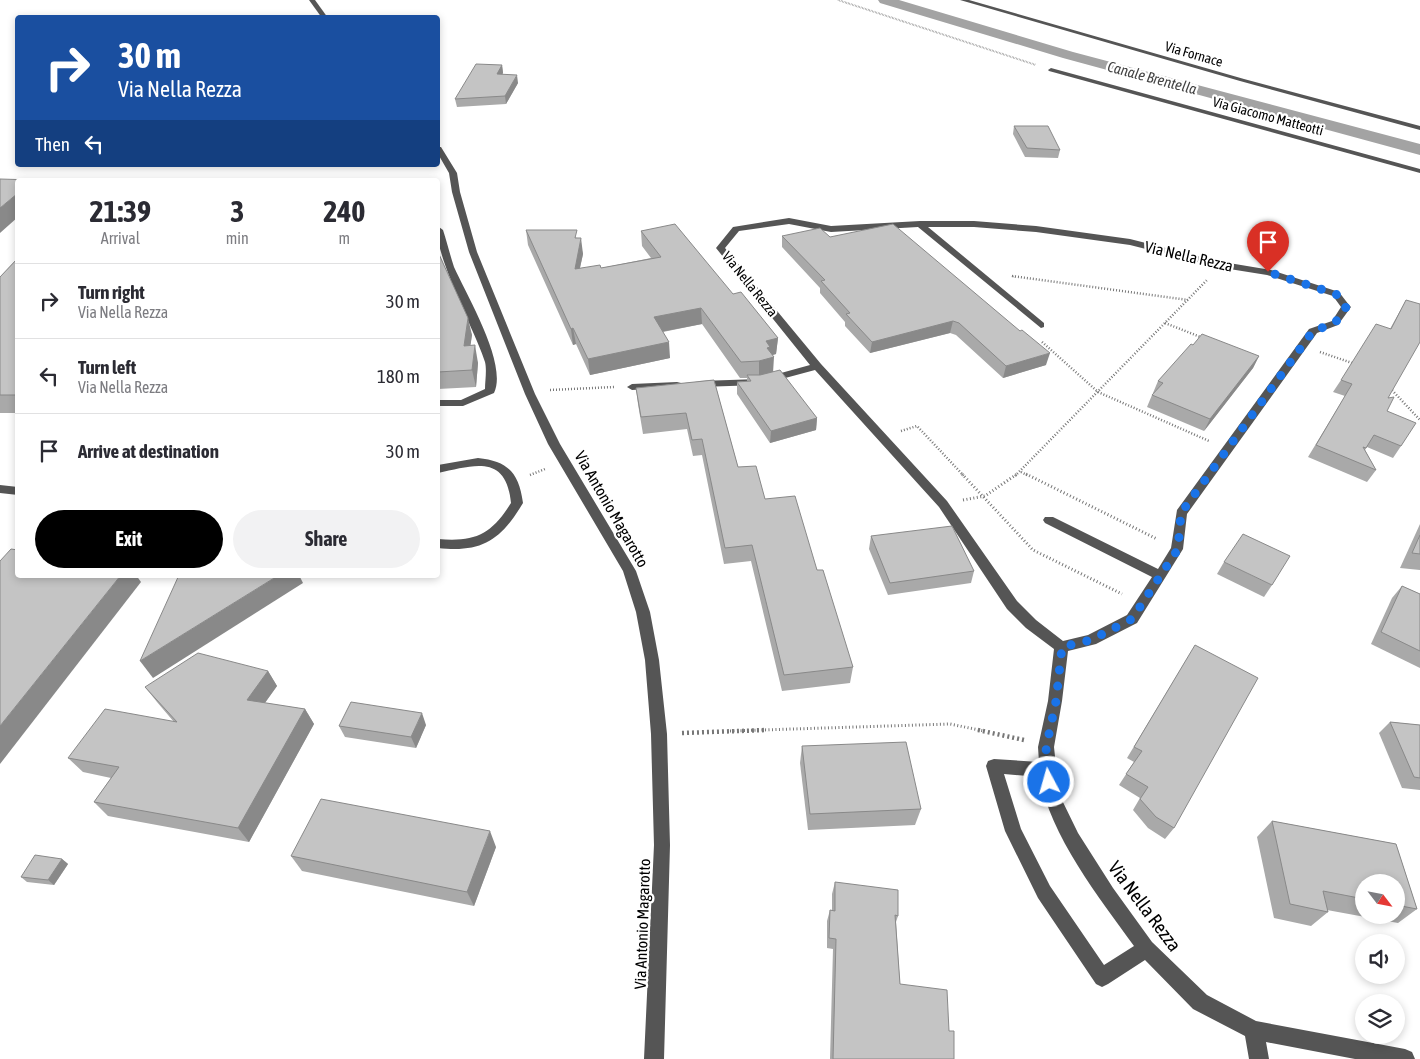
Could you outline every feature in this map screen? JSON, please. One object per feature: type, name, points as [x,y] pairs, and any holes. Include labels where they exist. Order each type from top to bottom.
[{"type":"street","points":[[312,0],[323,15]]},
{"type":"street","name":"Via Fornace","points":[[963,0],[1242,80],[1420,128]]},
{"type":"street","name":"Via Giacomo Matteotti","points":[[1051,70],[1420,171]]},
{"type":"street","name":"Via Antonio Magarotto","points":[[440,152],[453,173],[456,192],[473,252],[530,394],[565,463],[629,571],[644,612],[652,660],[659,734],[662,845],[654,1059]]},
{"type":"street","name":"Via Nella Rezza","points":[[789,222],[831,228],[920,224],[974,224],[1036,229],[1130,242],[1217,264],[1268,272],[1336,294],[1346,307],[1335,323],[1313,331],[1181,513],[1178,549],[1143,605],[1132,619],[1091,640],[1062,647],[1031,624],[1012,605],[943,504],[817,366],[720,248],[736,229],[789,222]]},
{"type":"street","points":[[920,224],[1041,325]]},
{"type":"street","points":[[440,230],[449,265],[483,341],[491,365],[490,391],[463,403],[440,403]]},
{"type":"street","points":[[632,386],[759,382],[817,366]]},
{"type":"street","points":[[440,469],[472,461],[491,464],[503,470],[513,481],[517,503],[496,533],[477,544],[458,546],[440,544]]},
{"type":"street","points":[[0,489],[15,491]]},
{"type":"street","points":[[1049,520],[1160,576]]},
{"type":"street","name":"Via Nella Rezza","points":[[1062,647],[1056,701],[1046,748],[1051,795],[1072,839],[1107,894],[1146,948],[1200,1002],[1254,1030],[1405,1059]]},
{"type":"street","points":[[1047,770],[994,766],[1013,831],[1044,892],[1102,978],[1146,948]]},
{"type":"street","points":[[1254,1030],[1259,1059]]},
{"type":"path","points":[[838,0],[1051,70]]},
{"type":"path","points":[[943,504],[985,496],[1021,472],[1217,270],[1217,264]]},
{"type":"path","points":[[977,271],[1188,300]]},
{"type":"path","points":[[1165,323],[1212,341]]},
{"type":"path","points":[[1041,325],[1050,333],[1035,336],[1098,392],[1228,449]]},
{"type":"path","points":[[1302,346],[1356,365]]},
{"type":"path","points":[[1387,385],[1420,420]]},
{"type":"path","points":[[530,394],[560,389],[632,386]]},
{"type":"path","points":[[882,437],[917,426],[985,496],[1033,550],[1143,605]]},
{"type":"path","points":[[513,481],[565,463]]},
{"type":"path","points":[[1021,472],[1178,549]]},
{"type":"path","points":[[659,734],[950,724],[1025,741]]},
{"type":"building","points":[[476,64],[502,65],[497,74],[517,75],[505,96],[455,99]]},
{"type":"building","points":[[1014,126],[1048,126],[1060,150],[1027,148]]},
{"type":"building","points":[[0,179],[15,179],[15,196],[0,208]]},
{"type":"building","points":[[675,224],[733,294],[741,292],[778,338],[766,341],[770,347],[767,348],[774,357],[759,361],[741,362],[701,308],[654,317],[669,342],[588,359],[573,328],[571,329],[526,230],[577,230],[575,238],[581,238],[575,269],[600,265],[601,268],[661,257],[641,231]]},
{"type":"building","points":[[893,224],[1020,331],[1022,330],[1050,353],[1006,366],[959,323],[953,321],[872,342],[846,314],[850,313],[821,281],[825,280],[782,236],[820,228],[830,237]]},
{"type":"building","points":[[440,256],[468,318],[464,346],[475,345],[472,370],[440,372]]},
{"type":"building","points":[[15,261],[15,395],[0,395],[0,277]]},
{"type":"building","points":[[1406,300],[1420,304],[1420,342],[1388,398],[1394,397],[1387,411],[1416,423],[1401,446],[1374,435],[1366,448],[1363,447],[1376,470],[1316,445],[1352,384],[1341,380],[1376,324],[1391,329]]},
{"type":"building","points":[[1202,334],[1259,356],[1210,419],[1152,395],[1163,383],[1158,381]]},
{"type":"building","points":[[780,370],[817,418],[771,431],[737,382],[751,381],[747,375],[760,375]]},
{"type":"building","points":[[714,380],[738,467],[756,466],[765,499],[795,496],[817,570],[823,570],[853,667],[784,675],[752,545],[725,548],[702,439],[692,440],[686,413],[641,417],[636,388]]},
{"type":"building","points":[[952,526],[974,571],[890,583],[871,536]]},
{"type":"building","points":[[1243,534],[1290,556],[1272,585],[1224,562]]},
{"type":"building","points":[[1420,535],[1420,554],[1412,553]]},
{"type":"building","points":[[11,549],[15,550],[15,578],[119,578],[0,726],[0,561]]},
{"type":"building","points":[[178,578],[274,578],[140,661]]},
{"type":"building","points":[[1402,586],[1420,594],[1420,651],[1381,632]]},
{"type":"building","points":[[1195,645],[1258,678],[1174,828],[1156,817],[1140,799],[1148,787],[1126,774],[1142,751],[1134,747]]},
{"type":"building","points":[[198,653],[268,671],[247,700],[305,709],[238,828],[94,802],[119,767],[68,758],[105,709],[177,722],[145,687]]},
{"type":"building","points":[[351,702],[422,713],[411,737],[339,726]]},
{"type":"building","points":[[1390,722],[1420,725],[1420,778],[1414,777]]},
{"type":"building","points":[[906,742],[921,809],[810,814],[802,746]]},
{"type":"building","points":[[321,799],[490,831],[467,892],[291,856]]},
{"type":"building","points":[[1272,821],[1396,844],[1417,909],[1405,907],[1405,874],[1355,874],[1355,897],[1323,891],[1328,912],[1290,904]]},
{"type":"building","points":[[35,855],[62,859],[48,880],[21,877]]},
{"type":"building","points":[[835,882],[898,890],[898,916],[895,915],[900,984],[947,990],[949,1031],[954,1031],[954,1059],[833,1059],[836,939],[829,938],[830,910],[835,911]]},
{"type":"waterway","name":"Canale Brentella","points":[[885,0],[1068,55],[1420,150]]},
{"type":"route","points":[[1049,782],[1046,748],[1056,701],[1062,647],[1091,640],[1132,619],[1143,605],[1178,549],[1181,513],[1244,429],[1313,331],[1335,323],[1346,307],[1336,294],[1268,272]]}]
